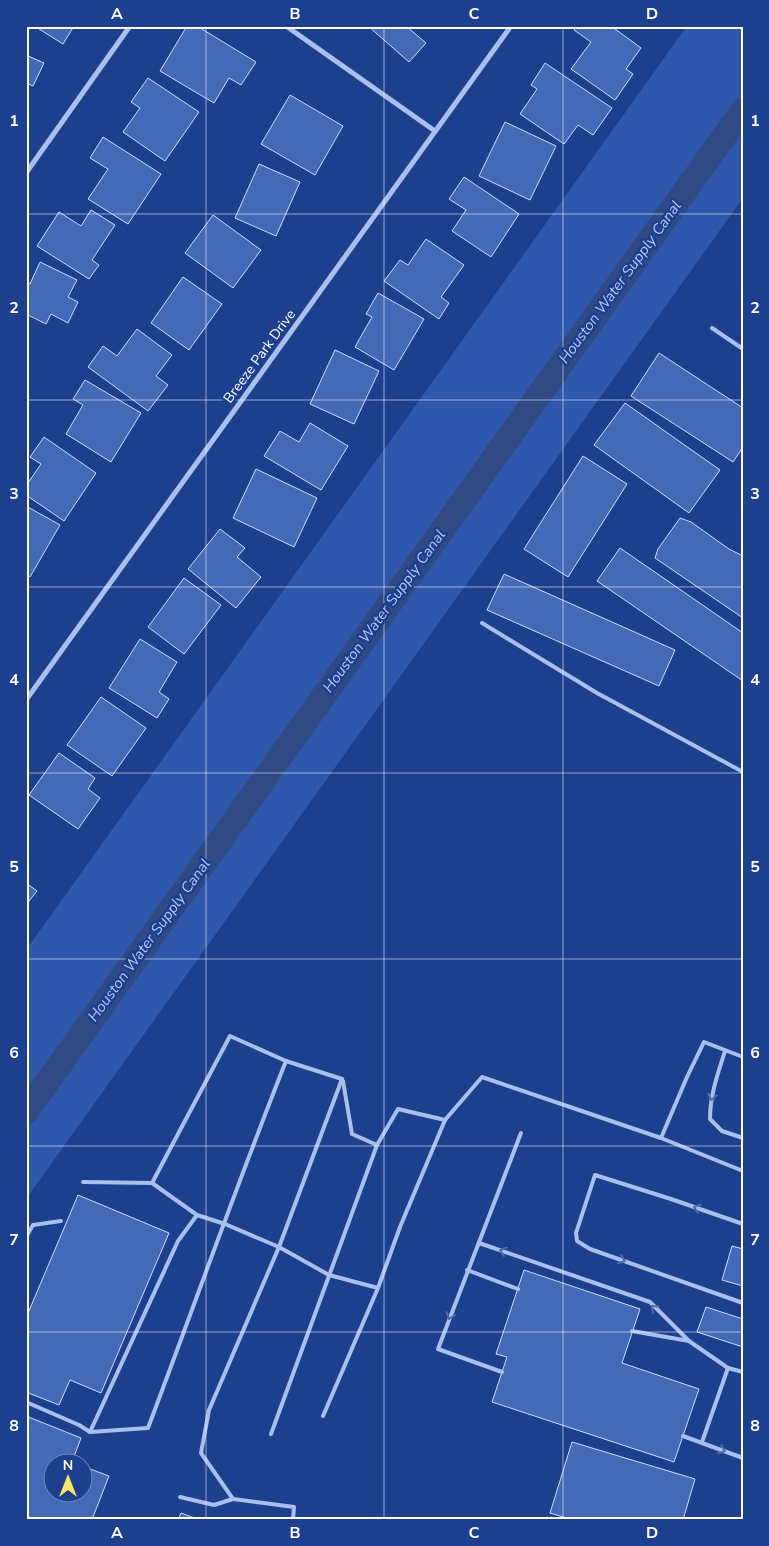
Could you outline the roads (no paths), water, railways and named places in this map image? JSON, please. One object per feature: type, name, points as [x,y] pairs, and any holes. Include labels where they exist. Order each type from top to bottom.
[{"type":"street","points":[[26,173],[130,26]]},
{"type":"street","points":[[286,26],[435,131]]},
{"type":"street","name":"Breeze Park Drive","points":[[26,700],[511,26]]},
{"type":"lane","points":[[712,328],[743,349]]},
{"type":"lane","points":[[482,623],[597,693],[743,772]]},
{"type":"lane","points":[[152,1183],[230,1036],[286,1061],[342,1078]]},
{"type":"lane","points":[[661,1138],[704,1042],[743,1058]]},
{"type":"lane","points":[[725,1051],[714,1085],[710,1106],[710,1119],[722,1131],[743,1138]]},
{"type":"lane","points":[[26,1402],[79,1425],[90,1432],[148,1428],[286,1061]]},
{"type":"lane","points":[[324,1416],[378,1288],[400,1227],[445,1120],[482,1077],[661,1138],[743,1170]]},
{"type":"lane","points":[[342,1078],[352,1134],[377,1145]]},
{"type":"lane","points":[[233,1499],[201,1453],[209,1410],[278,1247],[342,1078]]},
{"type":"lane","points":[[271,1434],[377,1145],[398,1109],[445,1120]]},
{"type":"lane","points":[[502,1372],[438,1349],[521,1133]]},
{"type":"lane","points":[[743,1224],[671,1199],[595,1176],[576,1234],[577,1241],[590,1249],[743,1303]]},
{"type":"lane","points":[[83,1182],[152,1183],[197,1215],[225,1224],[278,1247],[329,1275],[378,1288]]},
{"type":"lane","points":[[90,1432],[178,1241],[197,1215]]},
{"type":"lane","points":[[26,1237],[33,1225],[61,1221]]},
{"type":"lane","points":[[480,1243],[650,1302],[689,1341],[728,1368],[743,1372]]},
{"type":"lane","points":[[468,1270],[518,1290]]},
{"type":"lane","points":[[632,1331],[689,1341]]},
{"type":"lane","points":[[702,1442],[728,1368]]},
{"type":"lane","points":[[683,1436],[743,1458]]},
{"type":"lane","points":[[180,1497],[214,1505],[233,1499],[294,1507],[293,1520]]},
{"type":"waterway","name":"Houston Water Supply Canal","points":[[26,1112],[743,110]]}]
